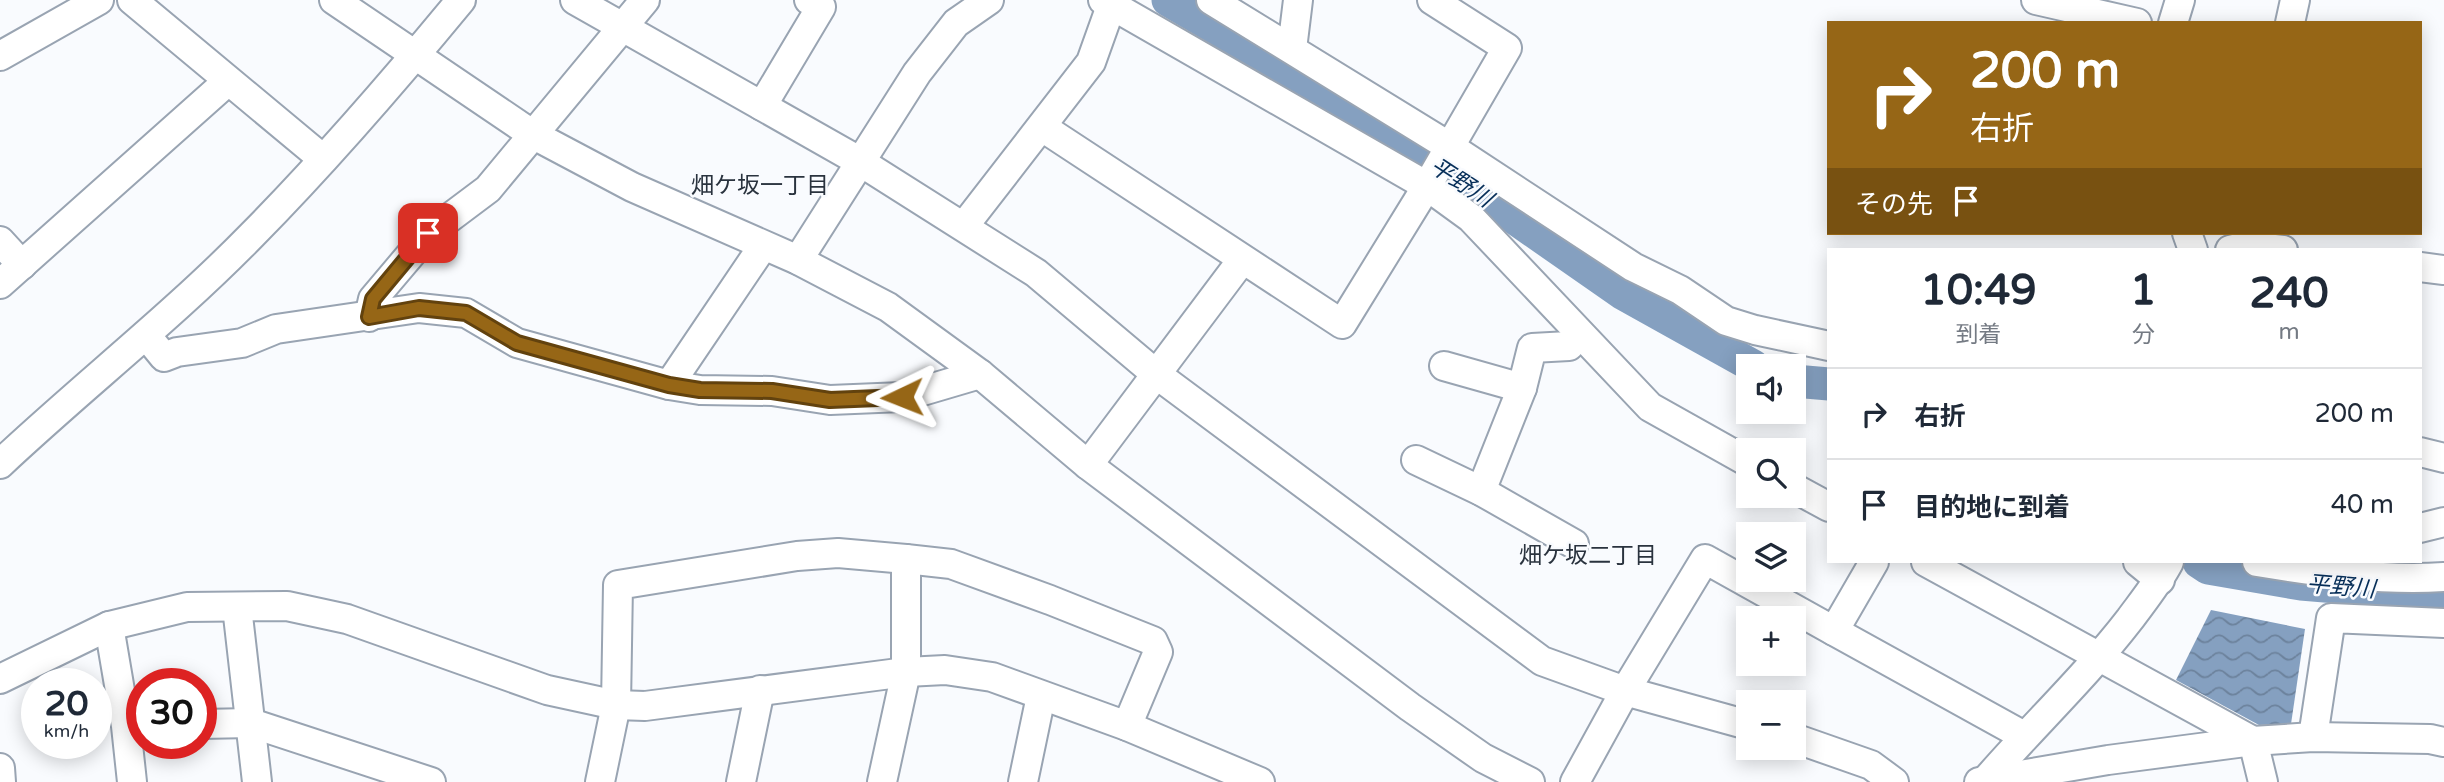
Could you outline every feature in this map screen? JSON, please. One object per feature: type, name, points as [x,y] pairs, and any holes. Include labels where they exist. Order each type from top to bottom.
[{"type":"street","points":[[0,56],[99,0]]},
{"type":"street","points":[[132,0],[323,159]]},
{"type":"street","points":[[334,0],[532,134],[632,187],[799,260],[888,307],[981,374],[1088,465],[1410,707],[1483,758],[1530,782]]},
{"type":"street","points":[[0,464],[146,335],[252,235],[416,55],[461,0]]},
{"type":"street","points":[[575,0],[859,161],[1036,273],[1156,374],[1542,662],[1625,691],[1736,722]]},
{"type":"street","points":[[369,317],[373,299],[428,233],[488,190],[645,0]]},
{"type":"street","points":[[762,106],[821,8],[809,0]]},
{"type":"street","points":[[799,260],[917,73],[957,23],[989,0]]},
{"type":"street","points":[[1211,0],[1450,147],[1633,267],[1680,290],[1726,321],[1827,346]]},
{"type":"street","points":[[1292,48],[1298,0]]},
{"type":"street","points":[[1042,127],[1342,324],[1427,186],[1507,48],[1432,0]]},
{"type":"street","points":[[2036,0],[2128,21]]},
{"type":"street","points":[[2174,21],[2180,0]]},
{"type":"street","points":[[2290,21],[2295,0]]},
{"type":"street","points":[[964,226],[1091,62],[1107,3],[1427,186],[1471,218],[1650,407],[1736,455]]},
{"type":"street","points":[[0,284],[228,81]]},
{"type":"street","points":[[0,241],[22,265]]},
{"type":"street","points":[[2242,243],[2271,248]]},
{"type":"street","points":[[669,385],[763,246]]},
{"type":"street","points":[[1088,465],[1242,260]]},
{"type":"street","points":[[2422,267],[2444,270]]},
{"type":"street","points":[[146,335],[164,357],[177,352],[242,343],[276,329],[419,308],[466,313],[517,343],[669,385],[700,390],[772,391],[830,400],[890,398],[981,374]]},
{"type":"street","points":[[1481,491],[1522,387],[1532,348],[1569,346],[1580,334]]},
{"type":"street","points":[[1444,366],[1522,387]]},
{"type":"street","points":[[2422,452],[2444,458]]},
{"type":"street","points":[[1416,460],[1481,491],[1574,544]]},
{"type":"street","points":[[1806,495],[1827,506]]},
{"type":"street","points":[[2422,528],[2444,522]]},
{"type":"street","points":[[600,782],[615,705],[618,586],[797,556],[838,553],[951,564],[1153,641],[1158,652],[1127,726]]},
{"type":"street","points":[[882,782],[906,672],[906,559]]},
{"type":"street","points":[[1575,782],[1625,691],[1704,559],[2024,736]]},
{"type":"street","points":[[1834,631],[1873,563]]},
{"type":"street","points":[[1928,563],[2253,741],[2263,782]]},
{"type":"street","points":[[1983,780],[2100,658],[2164,571],[2141,563]]},
{"type":"street","points":[[2264,563],[2357,576],[2408,579],[2444,577]]},
{"type":"street","points":[[0,679],[109,626],[187,607],[287,606],[347,619],[547,690],[615,705],[645,706],[906,672],[945,670],[992,677],[1127,726],[1260,782]]},
{"type":"street","points":[[237,607],[257,782]]},
{"type":"street","points":[[2313,737],[2331,618],[2444,624]]},
{"type":"street","points":[[109,626],[126,694]]},
{"type":"street","points":[[741,782],[760,690]]},
{"type":"street","points":[[1023,782],[1041,696]]},
{"type":"street","points":[[217,724],[251,723],[431,782]]},
{"type":"street","points":[[1983,780],[2109,771],[2253,741],[2313,737],[2430,739],[2444,742]]},
{"type":"street","points":[[1806,742],[1871,765],[1894,782]]},
{"type":"street","points":[[132,782],[133,759]]},
{"type":"street","points":[[0,768],[1,782]]},
{"type":"water","points":[[2211,610],[2305,629],[2291,724],[2259,725],[2176,680]]},
{"type":"waterway","name":"平野川","points":[[1168,0],[1470,187],[1622,293],[1736,357]]},
{"type":"waterway","name":"平野川","points":[[1806,382],[1827,384]]},
{"type":"waterway","name":"平野川","points":[[2200,563],[2208,568],[2301,584],[2444,596]]},
{"type":"district","name":"畑ケ坂一丁目","points":[[760,186]]},
{"type":"district","name":"畑ケ坂二丁目","points":[[1588,556]]},
{"type":"route","points":[[428,233],[373,299],[369,317],[419,308],[466,313],[517,343],[669,385],[700,390],[772,391],[830,400],[902,397]]}]
